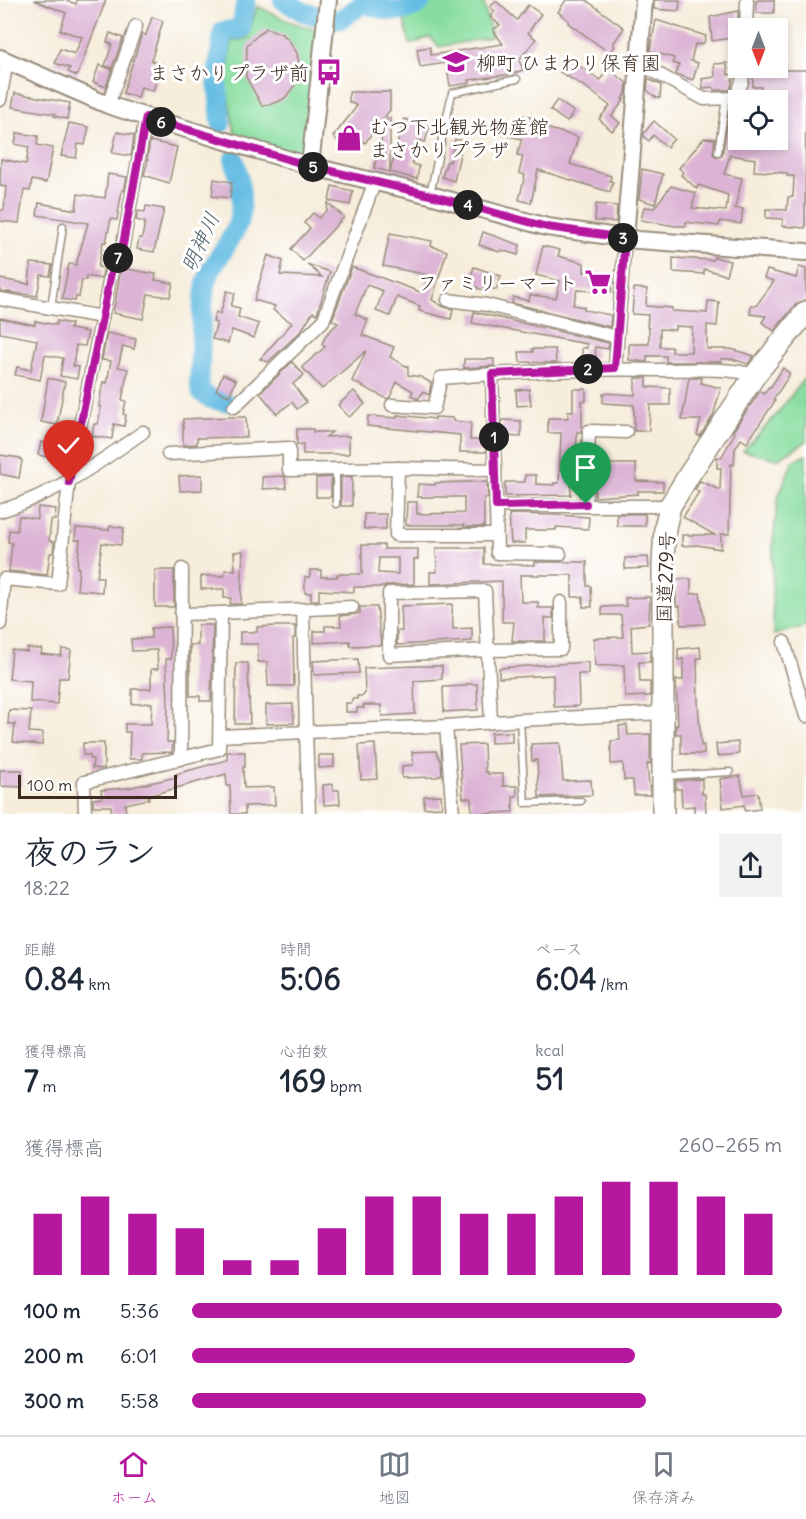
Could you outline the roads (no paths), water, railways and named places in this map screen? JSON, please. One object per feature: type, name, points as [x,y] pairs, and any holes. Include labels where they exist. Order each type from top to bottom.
[{"type":"highway","name":"国道279号","points":[[663,814],[663,563],[665,528],[670,506],[755,375],[806,312]]},
{"type":"street","points":[[310,166],[328,0]]},
{"type":"street","points":[[615,368],[644,0]]},
{"type":"street","points":[[747,0],[747,18]]},
{"type":"street","points":[[108,105],[136,26]]},
{"type":"street","points":[[0,100],[3,60],[108,105],[146,117],[310,166],[430,195],[547,227],[625,238],[806,252]]},
{"type":"street","points":[[640,64],[704,99],[735,98],[742,78]]},
{"type":"street","points":[[0,624],[4,579],[58,584],[69,482],[112,268],[122,250],[146,117]]},
{"type":"street","points":[[234,407],[323,321],[375,181]]},
{"type":"street","points":[[0,300],[102,317]]},
{"type":"street","points":[[447,300],[487,305],[618,337]]},
{"type":"street","points":[[392,405],[434,408],[441,378],[615,368],[735,370],[755,375]]},
{"type":"street","points":[[492,374],[497,553],[560,554]]},
{"type":"street","points":[[586,504],[589,431],[626,432]]},
{"type":"street","points":[[0,511],[28,503],[69,482],[143,432]]},
{"type":"street","points":[[168,454],[289,448],[289,470],[398,468],[495,470]]},
{"type":"street","points":[[398,468],[396,535],[496,535]]},
{"type":"street","points":[[496,506],[586,504],[670,506]]},
{"type":"street","points":[[181,759],[182,569]]},
{"type":"street","points":[[491,722],[489,650],[485,591],[389,593],[389,655],[489,650],[561,649],[561,602]]},
{"type":"street","points":[[181,614],[352,607]]},
{"type":"street","points":[[303,610],[309,814]]},
{"type":"street","points":[[85,814],[84,782],[219,749],[221,613]]},
{"type":"street","points":[[784,642],[806,716]]},
{"type":"street","points":[[220,736],[663,713]]},
{"type":"street","points":[[446,726],[453,814]]},
{"type":"lane","points":[[430,195],[452,93],[517,79]]},
{"type":"lane","points":[[718,152],[726,99]]},
{"type":"lane","points":[[50,309],[63,226]]},
{"type":"lane","points":[[336,469],[336,504]]},
{"type":"lane","points":[[520,720],[525,803],[581,801]]},
{"type":"lane","points":[[663,777],[730,772]]},
{"type":"waterway","name":"明神川","points":[[221,123],[217,78],[223,31],[241,29],[246,0]]},
{"type":"waterway","name":"明神川","points":[[283,0],[303,12],[319,16]]},
{"type":"waterway","name":"明神川","points":[[336,20],[347,16],[364,3],[387,10],[402,11],[416,6],[422,0]]},
{"type":"waterway","name":"明神川","points":[[225,402],[211,399],[201,392],[199,382],[202,312],[207,280],[230,240],[240,216],[240,191],[234,159]]},
{"type":"place","name":"柳町 ひまわり保育園","points":[[456,62]]},
{"type":"place","name":"まさかりプラザ前","points":[[329,72]]},
{"type":"place","name":"むつ下北観光物産館 まさかりプラザ","points":[[349,138]]},
{"type":"place","name":"ファミリーマート","points":[[598,282]]}]
